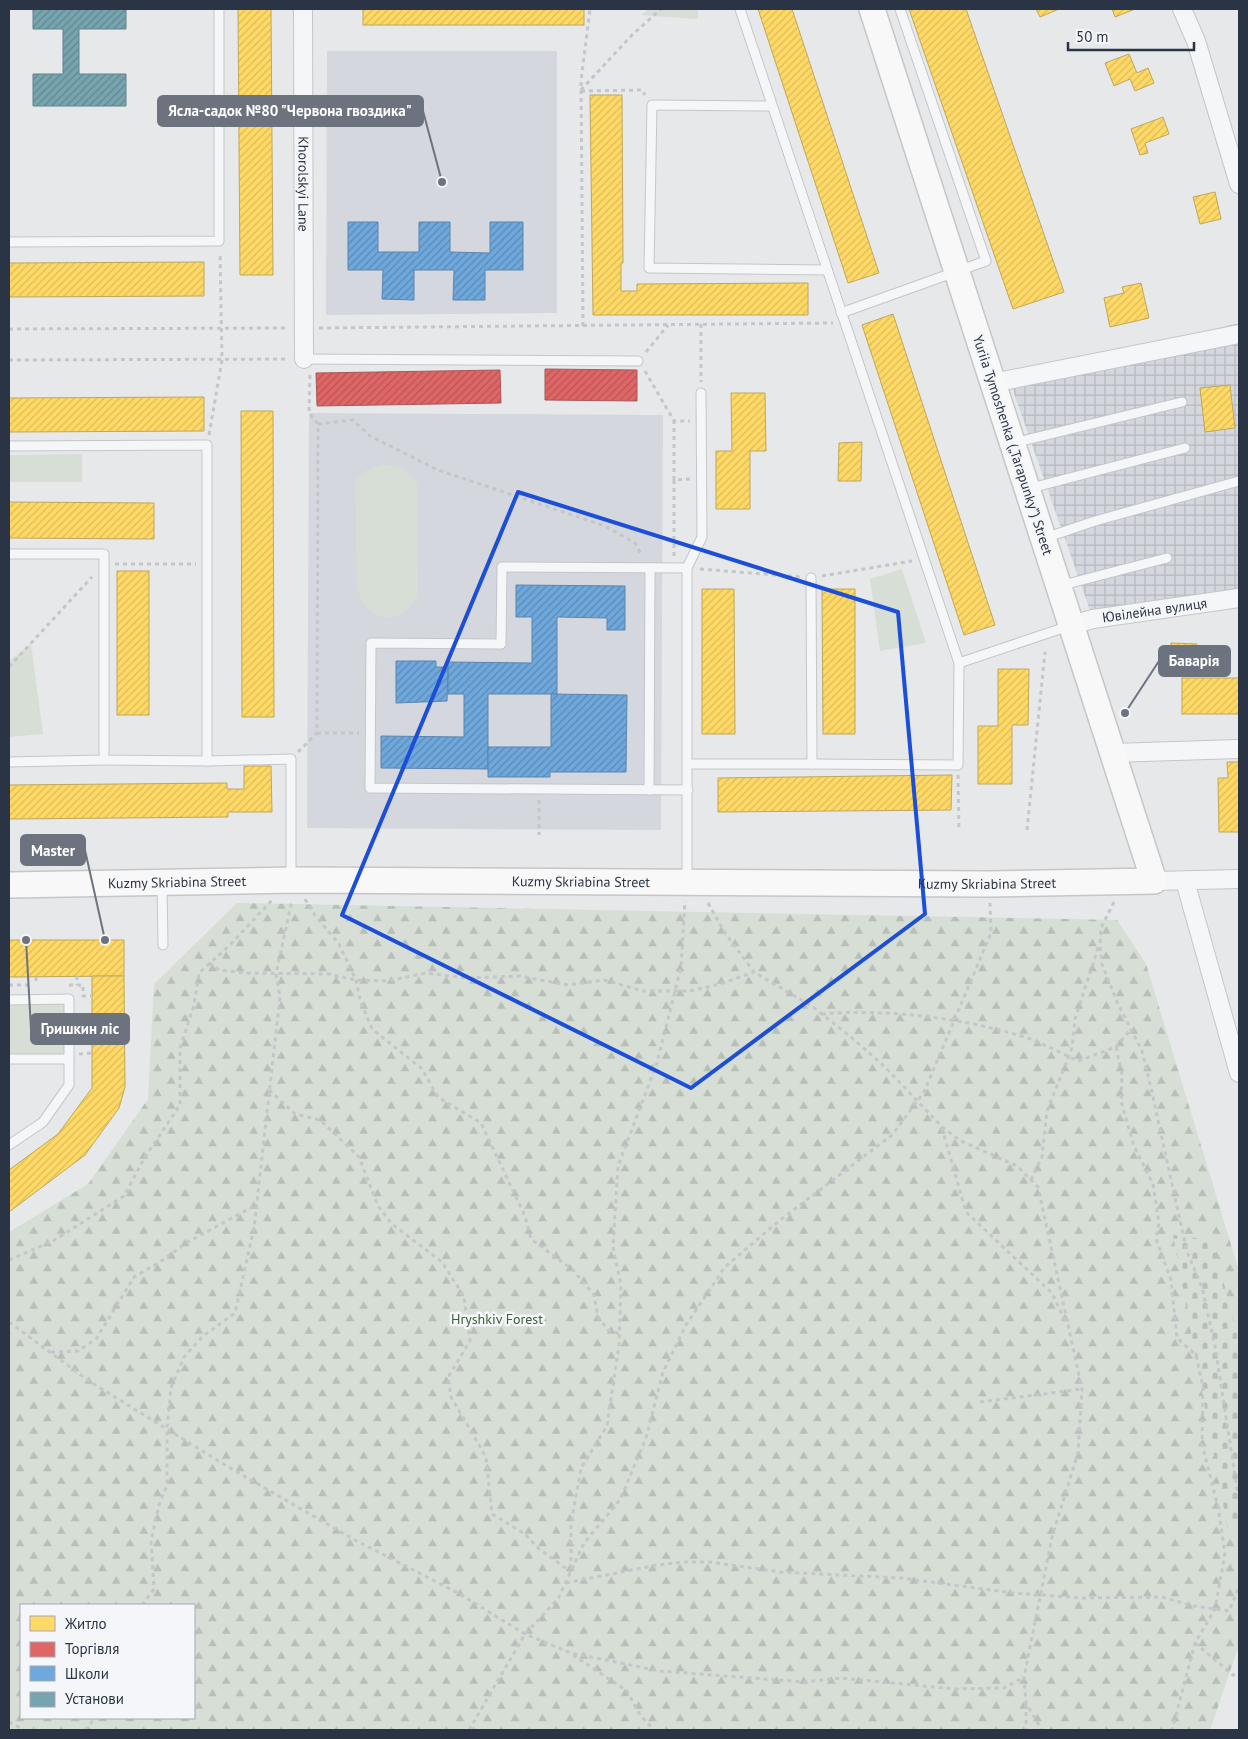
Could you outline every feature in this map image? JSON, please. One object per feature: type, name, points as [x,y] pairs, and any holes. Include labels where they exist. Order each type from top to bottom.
[{"type":"street","name":"Khorolskyi Lane","points":[[303,9],[304,328],[307,359]]},
{"type":"street","name":"Yuriia Tymoshenka („Tarapunky”) Street","points":[[872,9],[1154,881]]},
{"type":"street","points":[[1182,9],[1196,41],[1239,184]]},
{"type":"street","points":[[993,383],[1239,334]]},
{"type":"street","name":"Ювілейна вулиця","points":[[1071,625],[1239,598]]},
{"type":"street","points":[[1112,753],[1239,749]]},
{"type":"street","points":[[1114,891],[1135,850],[1138,830]]},
{"type":"street","points":[[1154,881],[1239,879]]},
{"type":"street","name":"Kuzmy Skriabina Street","points":[[9,885],[297,880],[688,881],[989,884],[1114,891],[1154,881]]},
{"type":"street","points":[[1185,881],[1239,1073]]},
{"type":"lane","points":[[9,242],[219,241],[219,9]]},
{"type":"lane","points":[[688,764],[958,765],[958,663],[740,9]]},
{"type":"lane","points":[[841,313],[986,261],[900,9]]},
{"type":"lane","points":[[772,106],[652,105],[649,268],[827,270]]},
{"type":"lane","points":[[307,359],[638,360]]},
{"type":"lane","points":[[688,881],[687,568],[702,538],[701,393]]},
{"type":"lane","points":[[1012,443],[1182,402]]},
{"type":"lane","points":[[9,446],[207,446],[207,760]]},
{"type":"lane","points":[[1027,489],[1185,448]]},
{"type":"lane","points":[[1043,538],[1095,521],[1239,481]]},
{"type":"lane","points":[[9,554],[104,554],[104,760]]},
{"type":"lane","points":[[1059,586],[1167,558]]},
{"type":"lane","points":[[687,568],[502,567],[501,644],[371,643],[370,788],[688,790]]},
{"type":"lane","points":[[648,790],[650,568]]},
{"type":"lane","points":[[810,578],[812,764]]},
{"type":"lane","points":[[958,663],[1071,625]]},
{"type":"lane","points":[[9,762],[291,760],[297,880]]},
{"type":"lane","points":[[162,882],[162,945]]},
{"type":"lane","points":[[9,1000],[69,999],[69,1086],[42,1122],[9,1145]]},
{"type":"lane","points":[[9,1059],[69,1059]]},
{"type":"path","points":[[583,326],[581,91],[590,9]]},
{"type":"path","points":[[581,91],[632,35],[661,9]]},
{"type":"path","points":[[581,91],[642,90],[652,105]]},
{"type":"path","points":[[207,446],[222,360],[219,241]]},
{"type":"path","points":[[9,329],[845,323]]},
{"type":"path","points":[[701,324],[701,393]]},
{"type":"path","points":[[668,325],[638,360],[674,421],[674,480]]},
{"type":"path","points":[[9,360],[307,359],[309,413],[318,424],[317,733],[291,760]]},
{"type":"path","points":[[318,424],[352,420],[370,436],[438,470],[604,526],[635,543],[650,568]]},
{"type":"path","points":[[674,421],[701,420]]},
{"type":"path","points":[[9,667],[104,564],[207,564]]},
{"type":"path","points":[[1027,830],[1045,652]]},
{"type":"path","points":[[317,733],[370,732]]},
{"type":"path","points":[[958,765],[959,831]]},
{"type":"path","points":[[539,789],[539,836]]},
{"type":"path","points":[[9,1260],[54,1241],[124,1196],[145,1157],[180,1105],[180,1048],[194,1005],[199,973],[297,880]]},
{"type":"path","points":[[143,1604],[154,1589],[151,1541],[159,1505],[167,1485],[167,1428],[172,1388],[184,1357],[203,1336],[235,1313],[254,1228],[280,997],[276,974],[297,880]]},
{"type":"path","points":[[297,880],[314,914],[339,944],[356,980],[360,1000],[372,1029],[422,1069],[438,1097],[482,1123],[525,1216],[530,1239],[573,1270],[594,1295],[598,1317],[608,1330],[620,1334]]},
{"type":"path","points":[[688,881],[706,899],[725,933],[754,972],[822,1014],[884,1066],[942,1127],[961,1141],[1017,1166],[1038,1187],[1082,1390],[1078,1453],[1052,1538],[1024,1677],[1026,1730]]},
{"type":"path","points":[[571,1572],[571,1524],[581,1468],[607,1426],[620,1334],[621,1285],[613,1247],[618,1166],[657,1063],[681,967],[682,928],[688,881]]},
{"type":"path","points":[[469,1730],[525,1634],[558,1599],[584,1544],[620,1500],[646,1438],[663,1372],[686,1325],[725,1267],[779,1221],[892,1135],[924,1092],[991,934],[989,884]]},
{"type":"path","points":[[1031,1180],[1042,1157],[1047,1111],[1072,1048],[1075,1019],[1100,944],[1102,928],[1114,891]]},
{"type":"path","points":[[1100,944],[1102,964],[1142,1051],[1181,1217],[1187,1252],[1202,1287],[1224,1395],[1239,1501]]},
{"type":"path","points":[[209,963],[219,970],[276,974],[328,974],[356,980],[387,981],[426,973],[466,978],[519,976],[568,985],[604,980],[644,991],[690,991],[720,984],[754,972]]},
{"type":"path","points":[[77,976],[77,985]]},
{"type":"path","points":[[36,977],[36,985]]},
{"type":"path","points":[[822,1014],[849,1012],[954,1021],[1034,1040],[1078,1061],[1116,1047],[1131,1029]]},
{"type":"path","points":[[1116,1047],[1122,1075],[1121,1101],[1134,1146],[1153,1184],[1160,1223],[1156,1239],[1171,1280],[1177,1338],[1196,1355],[1203,1387],[1202,1444],[1218,1507],[1225,1553],[1215,1609],[1195,1643],[1172,1730]]},
{"type":"path","points":[[269,1090],[295,1114],[320,1120],[359,1158],[382,1212],[392,1224],[442,1262],[464,1296],[470,1341],[448,1377],[452,1397],[486,1457],[492,1514],[525,1534],[538,1548],[571,1572]]},
{"type":"path","points":[[942,1127],[966,1212],[1052,1293],[1068,1328]]},
{"type":"path","points":[[50,1352],[78,1351],[96,1339],[134,1277],[160,1262],[186,1243],[257,1204]]},
{"type":"path","points":[[9,1322],[89,1381],[316,1518],[458,1593],[525,1634],[571,1653],[660,1671],[804,1682],[841,1678],[955,1689],[1004,1688],[1024,1677]]},
{"type":"path","points":[[980,1402],[1082,1390]]},
{"type":"path","points":[[566,1583],[609,1573],[684,1562],[710,1562],[746,1569],[780,1572],[900,1578],[1013,1593],[1083,1598],[1161,1597],[1194,1606],[1229,1611],[1239,1587]]},
{"type":"path","points":[[1195,1643],[1234,1675],[1239,1674]]},
{"type":"path","points":[[571,1653],[627,1690],[640,1715],[654,1730]]},
{"type":"path","points":[[1026,1704],[1042,1730]]},
{"type":"path","points":[[85,1730],[94,1719]]},
{"type":"path","points":[[9,1722],[23,1730]]},
{"type":"highlighted area","points":[[518,492],[898,612],[925,914],[691,1088],[342,915]]},
{"type":"shaded area","points":[[327,51],[557,51],[557,313],[326,315]]},
{"type":"shaded area","points":[[1239,323],[1239,598],[1093,619],[1009,379]]},
{"type":"shaded area","points":[[309,413],[663,415],[661,830],[307,828]]},
{"type":"green space","points":[[649,9],[698,9],[698,19],[641,15]]},
{"type":"green space","points":[[82,454],[82,482],[9,482],[9,455]]},
{"type":"green space","points":[[384,464],[403,469],[417,482],[418,597],[402,614],[393,617],[383,617],[367,608],[361,599],[357,587],[355,481],[367,470]]},
{"type":"green space","points":[[902,569],[926,643],[880,651],[870,579]]},
{"type":"green space","points":[[31,644],[43,734],[9,737],[9,661]]},
{"type":"green space","name":"Hryshkiv Forest","points":[[237,903],[1117,920],[1146,964],[1239,1271],[1239,1645],[1210,1730],[9,1730],[9,1232],[88,1184],[148,1099],[154,984]]},
{"type":"green space","points":[[9,1001],[67,1001],[67,1057],[9,1058]]},
{"type":"green space","points":[[1173,1235],[1213,1240],[1239,1343],[1239,1529],[1228,1530]]},
{"type":"building: Житло","points":[[238,9],[271,9],[273,275],[240,275]]},
{"type":"building: Житло","points":[[363,9],[584,9],[584,25],[363,25]]},
{"type":"building: Житло","points":[[758,9],[792,9],[879,273],[848,283]]},
{"type":"building: Житло","points":[[909,9],[966,9],[1064,292],[1013,309]]},
{"type":"building: Житло","points":[[1036,9],[1059,9],[1040,17]]},
{"type":"building: Житло","points":[[1112,9],[1135,9],[1115,17]]},
{"type":"building: Житло","points":[[1129,54],[1137,73],[1148,68],[1154,83],[1135,91],[1130,79],[1114,86],[1105,63]]},
{"type":"building: Житло","points":[[590,95],[622,95],[623,263],[621,263],[621,291],[637,291],[637,284],[808,283],[808,315],[593,315]]},
{"type":"building: Житло","points":[[1163,117],[1169,134],[1145,143],[1148,153],[1140,155],[1131,129]]},
{"type":"building: Житло","points":[[1215,192],[1221,219],[1200,224],[1193,197]]},
{"type":"building: Житло","points":[[204,262],[204,296],[9,297],[9,263]]},
{"type":"building: Житло","points":[[1141,283],[1149,318],[1110,327],[1104,298],[1124,293],[1122,287]]},
{"type":"building: Житло","points":[[893,314],[995,625],[964,635],[862,325]]},
{"type":"building: Житло","points":[[1230,385],[1235,428],[1205,432],[1200,388]]},
{"type":"building: Житло","points":[[731,393],[765,393],[766,451],[750,451],[750,509],[716,509],[716,451],[732,451]]},
{"type":"building: Житло","points":[[204,397],[204,431],[9,432],[9,398]]},
{"type":"building: Житло","points":[[241,411],[273,411],[274,717],[242,717]]},
{"type":"building: Житло","points":[[862,442],[861,481],[838,481],[839,443]]},
{"type":"building: Житло","points":[[9,502],[154,503],[154,539],[9,538]]},
{"type":"building: Житло","points":[[117,571],[149,571],[149,715],[117,715]]},
{"type":"building: Житло","points":[[702,589],[734,589],[735,734],[702,734]]},
{"type":"building: Житло","points":[[822,589],[855,589],[855,734],[823,734]]},
{"type":"building: Житло","points":[[1171,643],[1197,644],[1197,666],[1170,666]]},
{"type":"building: Житло","points":[[998,669],[1029,669],[1028,725],[1012,725],[1012,784],[978,784],[978,726],[998,726]]},
{"type":"building: Житло","points":[[1182,678],[1239,678],[1239,714],[1182,714]]},
{"type":"building: Житло","points":[[1227,762],[1239,762],[1239,832],[1219,832],[1218,778],[1228,778]]},
{"type":"building: Житло","points":[[244,766],[271,766],[272,812],[228,812],[228,817],[9,819],[9,785],[227,783],[227,789],[244,789]]},
{"type":"building: Житло","points":[[952,775],[951,810],[718,812],[718,778]]},
{"type":"building: Житло","points":[[9,940],[124,940],[124,976],[9,977]]},
{"type":"building: Житло","points":[[92,976],[124,976],[125,1087],[119,1108],[85,1155],[9,1212],[9,1170],[58,1134],[92,1088]]},
{"type":"building: Торгівля","points":[[545,369],[637,370],[637,401],[545,400]]},
{"type":"building: Торгівля","points":[[500,370],[501,403],[317,406],[316,373]]},
{"type":"building: Школи","points":[[348,222],[378,222],[378,252],[419,252],[419,222],[450,222],[450,252],[490,253],[490,222],[523,222],[523,270],[485,270],[485,300],[453,300],[454,270],[414,270],[414,300],[382,299],[383,270],[348,270]]},
{"type":"building: Школи","points":[[516,585],[625,586],[625,630],[607,630],[607,618],[557,617],[557,694],[488,694],[488,769],[381,768],[381,736],[464,737],[464,694],[448,694],[448,662],[532,663],[532,617],[516,617]]},
{"type":"building: Школи","points":[[396,661],[436,661],[436,667],[448,667],[447,701],[396,703]]},
{"type":"building: Школи","points":[[551,694],[627,695],[626,772],[550,772],[550,777],[488,777],[488,747],[551,747]]},
{"type":"building: Установи","points":[[33,9],[126,9],[126,29],[79,29],[79,74],[126,74],[126,106],[33,106],[33,74],[63,74],[63,29],[33,29]]},
{"type":"place","name":"Ясла-садок №80 \"Червона гвоздика\"","points":[[442,182]]},
{"type":"place","name":"Баварія","points":[[1125,713]]},
{"type":"place","name":"Гришкин ліс","points":[[26,940]]},
{"type":"place","name":"Master","points":[[105,940]]}]
